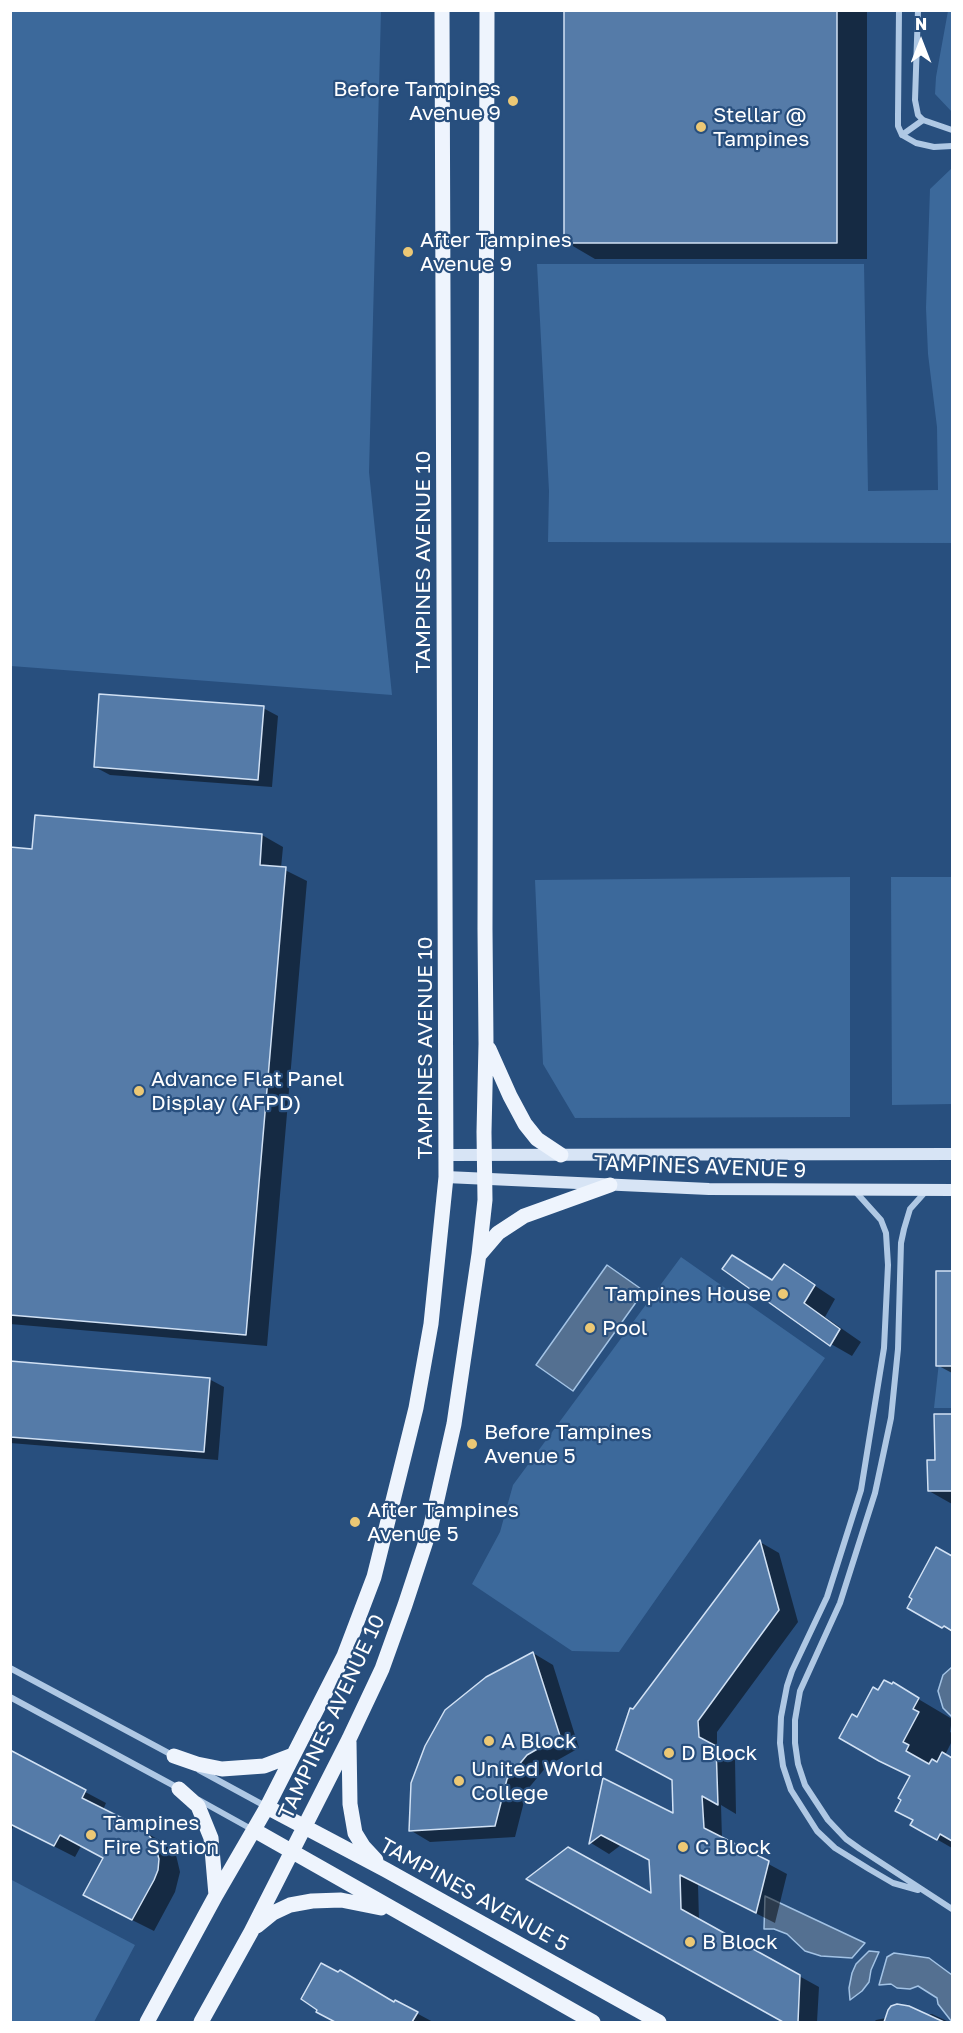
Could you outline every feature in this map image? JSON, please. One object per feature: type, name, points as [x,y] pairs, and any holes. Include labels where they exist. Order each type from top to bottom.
[{"type":"main road","name":"TAMPINES AVENUE 10","points":[[147,2022],[267,1807],[344,1656],[374,1577],[416,1408],[431,1324],[446,1177],[442,10]]},
{"type":"main road","name":"TAMPINES AVENUE 10","points":[[201,2022],[251,1932],[382,1669],[431,1526],[454,1424],[479,1254],[485,1200],[487,10]]},
{"type":"main road","points":[[486,1044],[525,1124],[537,1139],[561,1155]]},
{"type":"main road","name":"TAMPINES AVENUE 9","points":[[446,1155],[952,1154]]},
{"type":"main road","name":"TAMPINES AVENUE 9","points":[[446,1177],[709,1190],[952,1190]]},
{"type":"main road","points":[[479,1254],[498,1233],[524,1216],[610,1185]]},
{"type":"main road","points":[[349,1739],[350,1804],[355,1833],[363,1846],[386,1870]]},
{"type":"main road","points":[[174,1756],[222,1769],[264,1766],[293,1755]]},
{"type":"main road","points":[[179,1789],[198,1806],[211,1838],[216,1895]]},
{"type":"main road","name":"TAMPINES AVENUE 5","points":[[267,1807],[386,1870],[659,2022]]},
{"type":"main road","points":[[254,1830],[593,2022]]},
{"type":"main road","points":[[251,1932],[273,1913],[290,1905],[312,1901],[341,1900],[396,1911]]},
{"type":"street","points":[[899,10],[898,126],[903,135],[916,143],[934,147],[952,146]]},
{"type":"street","points":[[918,10],[915,100],[918,115],[923,120],[952,130]]},
{"type":"street","points":[[903,135],[923,120]]},
{"type":"street","points":[[853,1190],[881,1221],[886,1233],[888,1265],[884,1348],[861,1490],[827,1597],[792,1671],[782,1708],[780,1743],[783,1766],[791,1790],[817,1831],[835,1848],[868,1869],[893,1883],[922,1891]]},
{"type":"street","points":[[927,1190],[910,1209],[901,1243],[898,1349],[891,1418],[875,1493],[840,1603],[800,1691],[795,1720],[797,1753],[805,1785],[828,1820],[846,1839],[952,1909]]},
{"type":"street","points":[[10,1668],[267,1807]]},
{"type":"street","points":[[10,1697],[254,1830]]},
{"type":"shaded area","points":[[10,11],[381,11],[369,472],[392,695],[11,666]]},
{"type":"shaded area","points":[[948,11],[952,11],[952,112],[935,94]]},
{"type":"shaded area","points":[[952,168],[952,543],[548,542],[549,491],[537,264],[864,264],[868,491],[938,490],[937,427],[928,354],[926,308],[930,189]]},
{"type":"shaded area","points":[[850,877],[850,1117],[575,1118],[543,1064],[535,880]]},
{"type":"shaded area","points":[[891,877],[952,877],[952,1104],[892,1105]]},
{"type":"shaded area","points":[[681,1257],[825,1358],[619,1652],[572,1651],[472,1584],[500,1532],[513,1485]]},
{"type":"shaded area","name":"Pool","points":[[607,1265],[644,1291],[573,1391],[536,1365]]},
{"type":"shaded area","points":[[939,1362],[952,1362],[952,1408],[934,1408]]},
{"type":"shaded area","points":[[952,1667],[952,1717],[943,1708],[938,1691],[943,1675]]},
{"type":"shaded area","points":[[10,1879],[135,1945],[94,2022],[11,2022]]},
{"type":"shaded area","points":[[765,1896],[865,1943],[852,1958],[821,1956],[805,1951],[787,1934],[774,1929],[764,1929]]},
{"type":"shaded area","points":[[869,1951],[879,1952],[871,1970],[869,1982],[850,2000],[849,1988],[852,1973],[856,1964]]},
{"type":"shaded area","points":[[894,1953],[929,1958],[952,1975],[952,2022],[938,2004],[937,1998],[918,1986],[910,1989],[897,1988],[891,1984],[879,1985],[887,1957]]},
{"type":"building","name":"Stellar @ Tampines","points":[[564,10],[837,10],[837,243],[564,243]]},
{"type":"building","points":[[99,694],[264,706],[258,780],[94,767]]},
{"type":"building","name":"Advance Flat Panel Display (AFPD)","points":[[35,815],[262,834],[260,865],[286,867],[246,1335],[10,1315],[10,847],[32,849]]},
{"type":"building","name":"Tampines House","points":[[732,1255],[772,1280],[784,1264],[815,1285],[804,1303],[840,1329],[830,1346],[722,1269]]},
{"type":"building","points":[[936,1271],[952,1271],[952,1366],[936,1366]]},
{"type":"building","points":[[10,1361],[210,1378],[204,1452],[10,1437]]},
{"type":"building","points":[[934,1414],[952,1414],[952,1491],[928,1491],[927,1460],[935,1460]]},
{"type":"building","name":"United World College","points":[[760,1540],[779,1610],[698,1721],[699,1737],[716,1746],[718,1805],[702,1796],[704,1828],[769,1861],[756,1913],[680,1875],[681,1909],[800,1975],[798,2022],[783,2022],[526,1879],[568,1847],[651,1893],[649,1860],[601,1835],[589,1844],[603,1778],[673,1813],[672,1780],[616,1750],[630,1708],[633,1709]]},
{"type":"building","points":[[936,1547],[952,1556],[952,1631],[944,1626],[942,1628],[907,1608],[912,1599],[909,1597]]},
{"type":"building","name":"A Block","points":[[533,1652],[560,1736],[527,1755],[507,1779],[495,1826],[409,1831],[411,1783],[425,1746],[445,1710],[486,1677]]},
{"type":"building","points":[[884,1680],[892,1684],[893,1682],[919,1698],[913,1709],[919,1712],[903,1742],[909,1745],[906,1751],[929,1764],[932,1759],[937,1762],[942,1752],[952,1758],[952,1841],[940,1834],[937,1840],[910,1825],[913,1820],[895,1811],[901,1800],[898,1798],[910,1776],[839,1738],[852,1714],[857,1717],[873,1687],[878,1690]]},
{"type":"building","name":"Tampines Fire Station","points":[[10,1750],[86,1790],[82,1798],[144,1829],[154,1842],[159,1859],[158,1870],[132,1920],[83,1895],[103,1858],[60,1835],[54,1846],[10,1824]]},
{"type":"building","points":[[321,1963],[338,1972],[340,1970],[394,2002],[395,2000],[418,2012],[412,2022],[335,2022],[316,2012],[317,2010],[301,1999]]},
{"type":"building","points":[[897,2004],[909,2006],[944,2022],[884,2022],[888,2010]]},
{"type":"place","name":"Before Tampines Avenue 9","points":[[513,101]]},
{"type":"place","name":"Stellar @ Tampines","points":[[701,127]]},
{"type":"place","name":"After Tampines Avenue 9","points":[[408,252]]},
{"type":"place","name":"Advance Flat Panel Display (AFPD)","points":[[139,1091]]},
{"type":"place","name":"Tampines House","points":[[783,1294]]},
{"type":"place","name":"Pool","points":[[590,1328]]},
{"type":"place","name":"Before Tampines Avenue 5","points":[[472,1444]]},
{"type":"place","name":"After Tampines Avenue 5","points":[[355,1522]]},
{"type":"place","name":"A Block","points":[[489,1741]]},
{"type":"place","name":"D Block","points":[[669,1753]]},
{"type":"place","name":"United World College","points":[[459,1781]]},
{"type":"place","name":"Tampines Fire Station","points":[[91,1835]]},
{"type":"place","name":"C Block","points":[[683,1847]]},
{"type":"place","name":"B Block","points":[[690,1942]]}]
